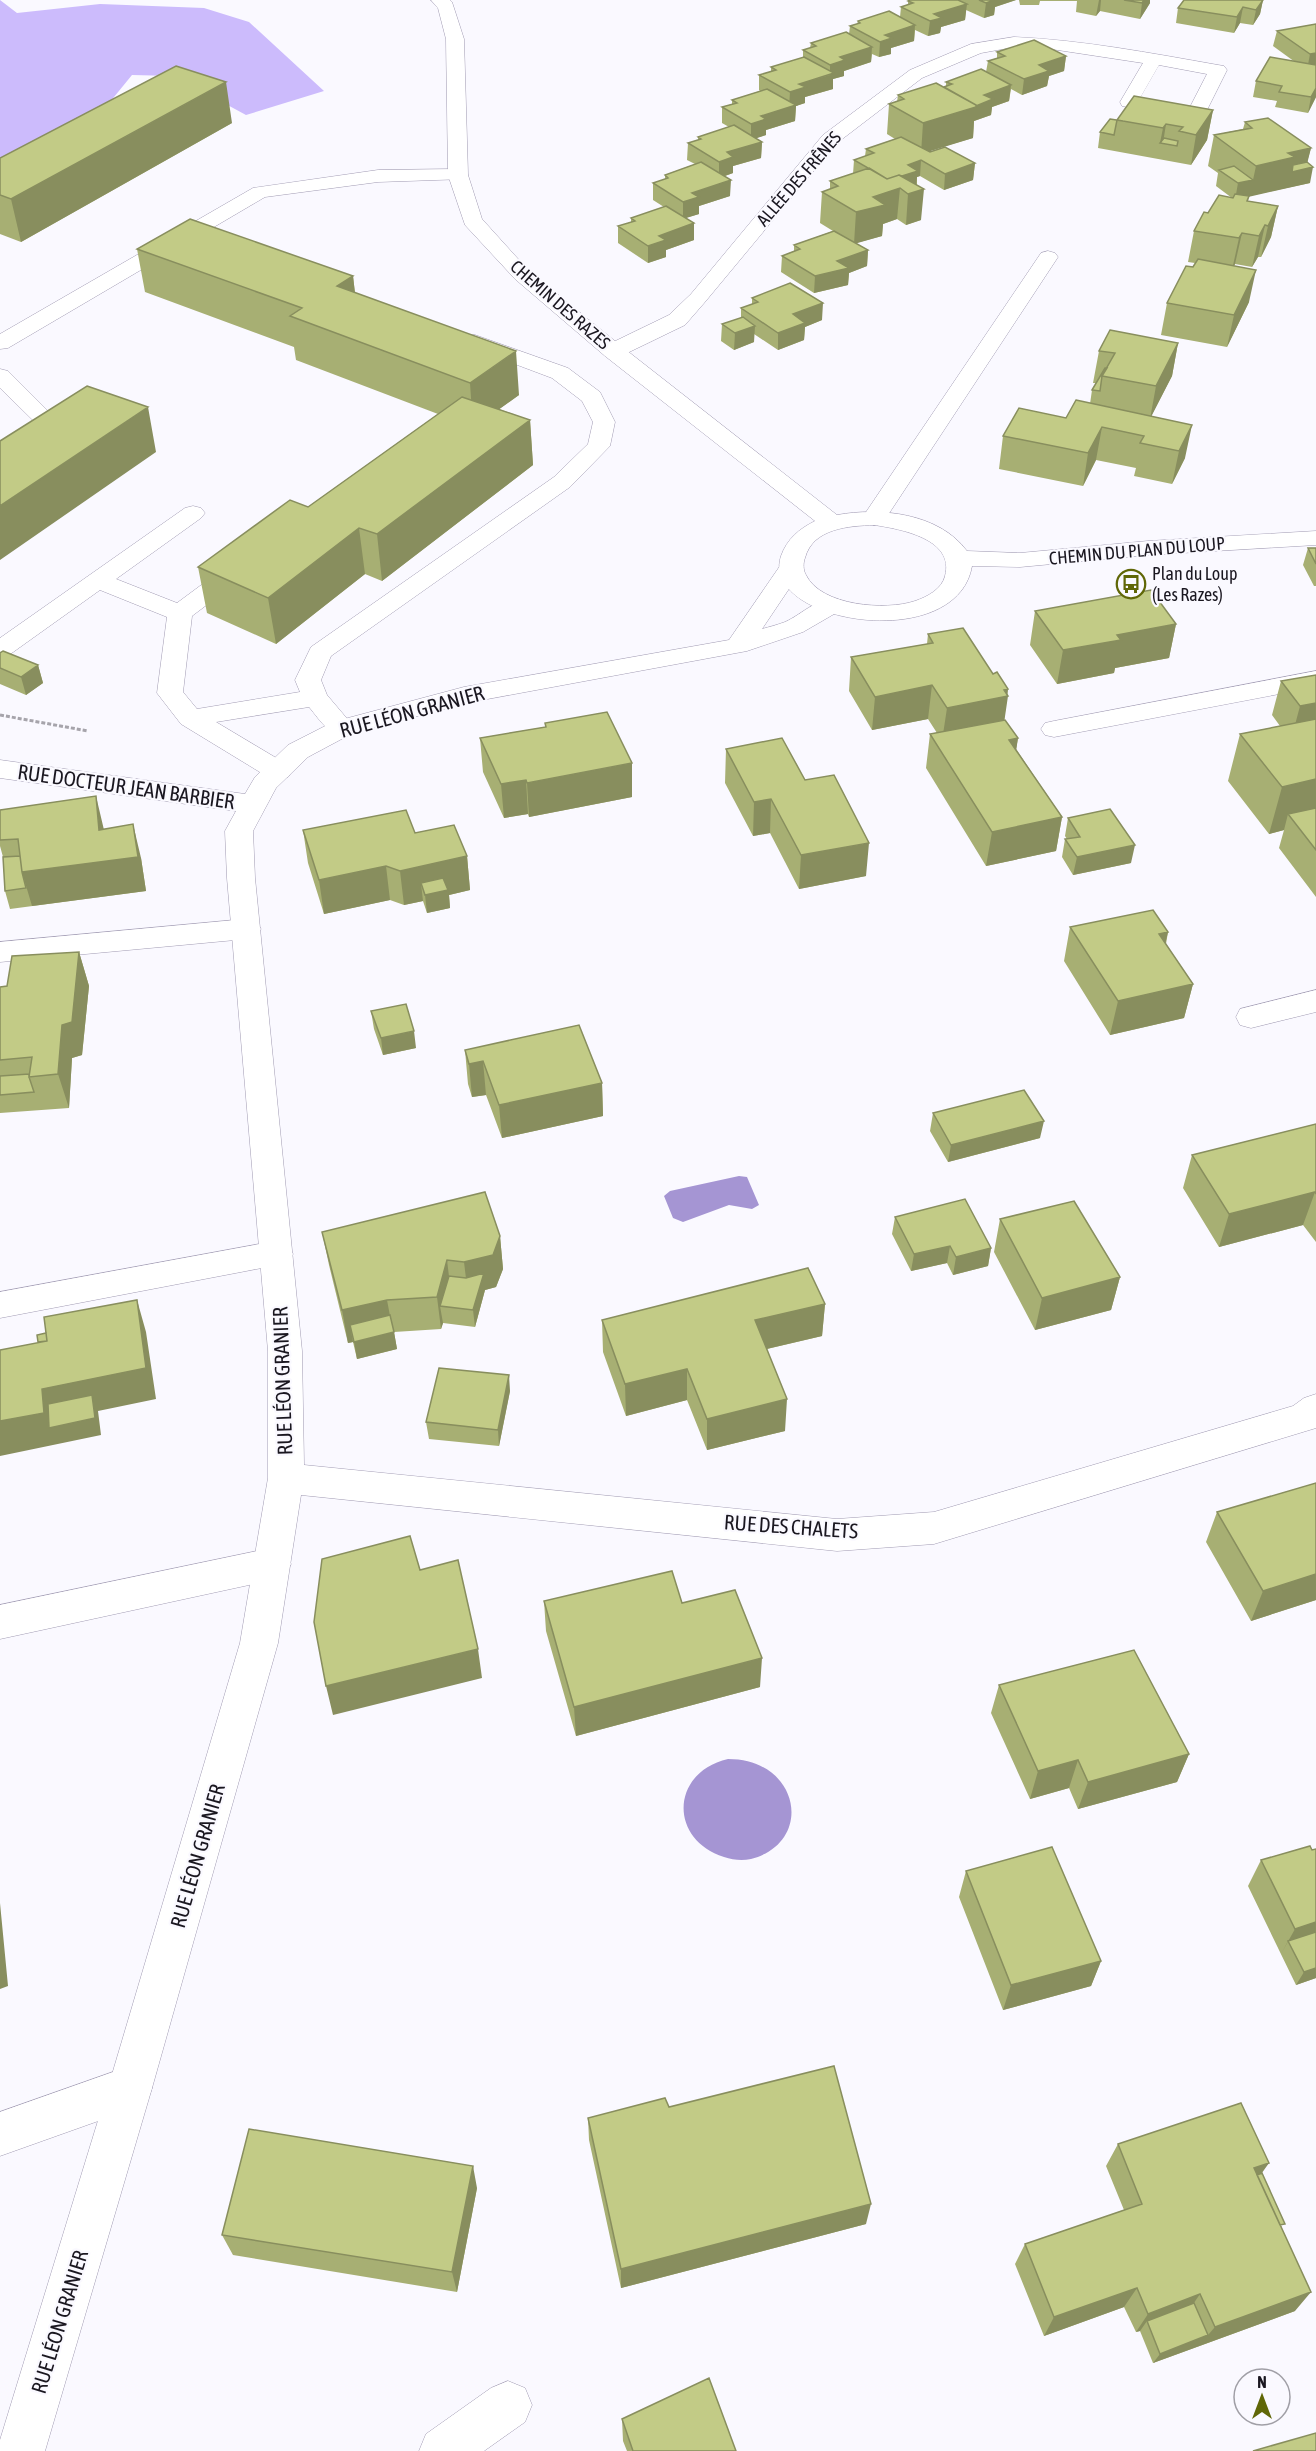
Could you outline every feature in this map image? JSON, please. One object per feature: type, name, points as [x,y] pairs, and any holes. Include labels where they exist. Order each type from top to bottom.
[{"type":"street","name":"CHEMIN DES RAZES","points":[[440,0],[446,6],[455,39],[458,175],[472,221],[522,275],[614,351],[832,523]]},
{"type":"street","name":"ALLÉE DES FRÊNES","points":[[614,351],[676,321],[698,298],[830,139],[916,74],[977,48],[1014,42],[1051,44],[1154,59]]},
{"type":"street","points":[[0,343],[260,192],[378,177],[458,175]]},
{"type":"street","points":[[874,518],[1048,256]]},
{"type":"street","points":[[342,728],[315,698],[308,680],[320,652],[562,482],[599,446],[604,422],[592,397],[560,373],[458,335]]},
{"type":"street","points":[[0,376],[60,434],[0,473]]},
{"type":"street","points":[[0,650],[193,513]]},
{"type":"street","points":[[738,646],[791,568],[794,550],[808,534],[832,523],[874,518],[918,526],[935,534],[949,545],[958,558],[960,571],[955,585],[943,596],[926,606],[904,612],[880,614],[855,612],[832,605],[804,589],[795,579],[791,568]]},
{"type":"street","name":"CHEMIN DU PLAN DU LOUP","points":[[958,558],[1020,560],[1148,548],[1316,538]]},
{"type":"street","points":[[256,556],[180,613],[170,693],[190,718],[278,771]]},
{"type":"street","points":[[98,580],[180,613]]},
{"type":"street","name":"RUE LÉON GRANIER","points":[[21,2451],[130,2088],[259,1643],[286,1478],[285,1351],[239,831],[265,783],[298,751],[342,728],[464,695],[738,646],[794,627],[832,605]]},
{"type":"street","points":[[1054,729],[1316,679]]},
{"type":"street","points":[[190,718],[315,698]]},
{"type":"street","name":"RUE DOCTEUR JEAN BARBIER","points":[[0,769],[252,804]]},
{"type":"street","points":[[0,952],[246,929]]},
{"type":"street","points":[[1251,1017],[1316,1001]]},
{"type":"street","points":[[0,1305],[276,1254]]},
{"type":"street","name":"RUE DES CHALETS","points":[[286,1478],[837,1535],[934,1528],[1304,1417],[1316,1408]]},
{"type":"street","points":[[0,1622],[272,1563]]},
{"type":"street","points":[[0,2134],[130,2088]]},
{"type":"street","points":[[444,2451],[508,2406]]},
{"type":"path","points":[[0,715],[92,732]]},
{"type":"shaded area","points":[[0,0],[17,13],[100,4],[204,8],[249,22],[324,91],[246,115],[174,76],[132,75],[60,163],[0,195]]},
{"type":"shaded area","points":[[739,1176],[747,1177],[759,1205],[752,1209],[729,1205],[683,1222],[673,1218],[664,1196],[670,1191]]},
{"type":"shaded area","points":[[728,1759],[752,1763],[771,1772],[784,1786],[790,1803],[791,1820],[785,1836],[771,1850],[751,1859],[731,1859],[706,1848],[693,1836],[686,1822],[684,1806],[687,1791],[695,1777],[709,1766]]},
{"type":"building","points":[[958,0],[967,4],[934,14],[942,18],[930,21],[901,7],[913,3],[908,1]]},
{"type":"building","points":[[1124,0],[1144,0],[1142,3]]},
{"type":"building","points":[[1184,0],[1263,0],[1256,10],[1243,7],[1237,17],[1178,8]]},
{"type":"building","points":[[889,11],[915,25],[885,35],[892,38],[880,42],[850,26],[860,23],[858,21]]},
{"type":"building","points":[[1316,24],[1316,53],[1310,54],[1277,31]]},
{"type":"building","points":[[846,32],[872,47],[840,57],[845,60],[830,65],[803,50],[816,46],[811,43]]},
{"type":"building","points":[[1034,40],[1066,56],[1039,65],[1049,71],[1024,79],[988,61],[1005,56],[997,52]]},
{"type":"building","points":[[804,57],[834,73],[799,84],[806,87],[790,92],[759,75],[776,70],[771,67]]},
{"type":"building","points":[[1270,57],[1316,65],[1316,88],[1311,97],[1279,92],[1282,86],[1256,81]]},
{"type":"building","points":[[176,66],[226,82],[11,199],[0,195],[0,158]]},
{"type":"building","points":[[981,69],[1011,85],[984,95],[993,99],[976,106],[944,87],[952,84],[946,82]]},
{"type":"building","points":[[936,83],[976,107],[923,123],[889,104],[904,99],[898,95]]},
{"type":"building","points":[[767,89],[796,105],[761,116],[766,119],[751,124],[722,107],[737,103],[732,100]]},
{"type":"building","points":[[1134,96],[1213,110],[1196,135],[1179,131],[1183,127],[1166,124],[1163,128],[1117,120]]},
{"type":"building","points":[[1268,118],[1311,148],[1288,153],[1295,157],[1256,166],[1214,135],[1252,128],[1245,122]]},
{"type":"building","points":[[1110,119],[1117,120],[1114,135],[1100,132]]},
{"type":"building","points":[[734,125],[762,142],[727,152],[733,157],[719,162],[688,143],[701,139],[698,137]]},
{"type":"building","points":[[901,137],[930,152],[945,147],[975,163],[945,174],[921,160],[908,165],[918,171],[887,179],[854,160],[874,153],[866,149]]},
{"type":"building","points":[[1164,138],[1178,141],[1177,146],[1160,143]]},
{"type":"building","points":[[701,162],[731,180],[692,193],[699,197],[683,202],[653,183],[668,178],[665,175]]},
{"type":"building","points":[[1307,162],[1313,167],[1292,172],[1293,165]]},
{"type":"building","points":[[1234,166],[1253,180],[1238,183],[1219,170]]},
{"type":"building","points":[[869,168],[887,179],[899,175],[924,189],[908,194],[900,188],[873,197],[885,205],[856,212],[822,192],[838,186],[830,181]]},
{"type":"building","points":[[1235,194],[1249,196],[1247,201],[1278,206],[1268,226],[1265,225],[1259,236],[1242,233],[1239,238],[1194,231],[1204,212],[1208,213],[1219,195],[1233,198]]},
{"type":"building","points":[[666,206],[694,223],[659,236],[666,240],[648,246],[618,226],[635,221],[631,218]]},
{"type":"building","points":[[190,219],[353,276],[337,286],[516,351],[470,383],[290,316],[302,308],[137,249]]},
{"type":"building","points":[[834,231],[868,250],[837,261],[849,268],[815,276],[782,256],[800,249],[794,245]]},
{"type":"building","points":[[1198,259],[1256,270],[1234,315],[1167,303],[1186,266],[1193,267]]},
{"type":"building","points":[[790,283],[823,303],[793,314],[805,323],[778,333],[741,308],[758,302],[752,298]]},
{"type":"building","points":[[743,317],[755,326],[735,333],[722,324]]},
{"type":"building","points":[[1110,330],[1178,343],[1156,386],[1102,376],[1115,353],[1099,351]]},
{"type":"building","points":[[1107,368],[1102,376],[1100,391],[1092,390]]},
{"type":"building","points":[[87,386],[148,407],[0,506],[0,441]]},
{"type":"building","points":[[462,397],[530,420],[377,534],[359,528],[268,598],[198,567],[290,500],[308,507]]},
{"type":"building","points":[[1076,400],[1192,425],[1179,451],[1140,443],[1144,436],[1102,427],[1088,453],[1003,436],[1019,408],[1066,418]]},
{"type":"building","points":[[1308,548],[1316,548],[1316,564]]},
{"type":"building","points":[[1151,590],[1176,624],[1117,635],[1121,640],[1063,650],[1035,611]]},
{"type":"building","points":[[963,628],[993,674],[997,672],[1008,689],[1004,690],[1008,696],[947,708],[932,685],[875,697],[851,657],[933,643],[928,634]]},
{"type":"building","points":[[3,651],[38,665],[21,677],[0,668],[0,653]]},
{"type":"building","points":[[1316,675],[1316,703],[1300,706],[1281,681]]},
{"type":"building","points":[[607,712],[632,763],[527,783],[526,780],[501,784],[480,738],[546,727],[545,723]]},
{"type":"building","points":[[1316,719],[1316,779],[1282,787],[1240,734]]},
{"type":"building","points":[[1005,720],[1018,738],[1009,740],[1062,817],[992,832],[930,734]]},
{"type":"building","points":[[782,738],[805,780],[834,775],[869,843],[801,855],[771,799],[754,802],[726,749]]},
{"type":"building","points":[[96,796],[99,830],[133,824],[138,857],[22,872],[18,839],[0,840],[0,810]]},
{"type":"building","points":[[1316,808],[1316,850],[1288,814]]},
{"type":"building","points":[[1110,809],[1135,845],[1077,857],[1065,839],[1080,837],[1068,818]]},
{"type":"building","points":[[406,810],[415,833],[454,825],[467,856],[400,871],[386,866],[319,880],[303,830]]},
{"type":"building","points":[[20,856],[26,888],[5,891],[3,857]]},
{"type":"building","points":[[443,878],[448,890],[425,895],[421,883]]},
{"type":"building","points":[[1153,910],[1168,932],[1159,934],[1193,984],[1118,1001],[1070,927]]},
{"type":"building","points":[[79,952],[72,1022],[62,1025],[58,1074],[29,1077],[32,1057],[0,1060],[0,987],[7,986],[12,956]]},
{"type":"building","points":[[406,1004],[414,1031],[381,1038],[371,1011]]},
{"type":"building","points":[[579,1025],[602,1083],[499,1105],[483,1061],[469,1064],[465,1050]]},
{"type":"building","points":[[29,1074],[34,1092],[0,1095],[0,1076]]},
{"type":"building","points":[[1024,1090],[1044,1121],[951,1145],[933,1113]]},
{"type":"building","points":[[1316,1124],[1316,1194],[1315,1192],[1229,1214],[1192,1155]]},
{"type":"building","points":[[485,1192],[500,1236],[493,1255],[464,1262],[447,1260],[437,1297],[387,1300],[342,1310],[322,1232]]},
{"type":"building","points":[[965,1199],[991,1248],[956,1257],[950,1246],[914,1254],[895,1217]]},
{"type":"building","points":[[1074,1201],[1120,1277],[1042,1298],[1000,1219]]},
{"type":"building","points":[[808,1268],[825,1304],[755,1320],[787,1399],[707,1419],[687,1369],[625,1384],[602,1320]]},
{"type":"building","points":[[484,1273],[473,1310],[440,1306],[449,1276],[466,1278]]},
{"type":"building","points":[[137,1300],[146,1368],[42,1389],[44,1413],[0,1421],[0,1350],[47,1341],[44,1317]]},
{"type":"building","points":[[390,1315],[394,1332],[354,1342],[350,1325]]},
{"type":"building","points":[[46,1333],[47,1341],[38,1342],[37,1335]]},
{"type":"building","points":[[439,1368],[509,1375],[498,1430],[426,1422]]},
{"type":"building","points":[[92,1395],[95,1418],[49,1428],[48,1404]]},
{"type":"building","points":[[1316,1483],[1316,1574],[1263,1591],[1217,1512]]},
{"type":"building","points":[[410,1536],[420,1570],[458,1560],[478,1649],[326,1686],[314,1622],[322,1559]]},
{"type":"building","points":[[672,1571],[682,1603],[735,1590],[762,1658],[574,1707],[544,1601]]},
{"type":"building","points":[[1134,1650],[1189,1754],[1088,1782],[1078,1760],[1038,1771],[999,1685]]},
{"type":"building","points":[[1310,1846],[1312,1850],[1316,1849],[1316,1922],[1295,1929],[1261,1860]]},
{"type":"building","points":[[1052,1847],[1101,1961],[1011,1985],[966,1871]]},
{"type":"building","points":[[1316,1932],[1316,1968],[1304,1972],[1288,1941]]},
{"type":"building","points":[[834,2066],[871,2204],[621,2269],[588,2118],[665,2098],[669,2107]]},
{"type":"building","points":[[1241,2103],[1269,2163],[1254,2168],[1311,2292],[1215,2327],[1200,2294],[1148,2314],[1137,2288],[1054,2317],[1025,2244],[1142,2204],[1118,2144]]},
{"type":"building","points":[[249,2129],[473,2166],[452,2272],[222,2235]]},
{"type":"building","points":[[1262,2173],[1285,2224],[1280,2225],[1257,2175]]},
{"type":"building","points":[[1194,2303],[1208,2335],[1160,2354],[1147,2321]]},
{"type":"building","points":[[709,2378],[736,2451],[633,2451],[622,2419]]},
{"type":"building","points":[[1316,2433],[1316,2451],[1253,2451]]},
{"type":"place","name":"Plan du Loup (Les Razes)","points":[[1131,584]]}]
